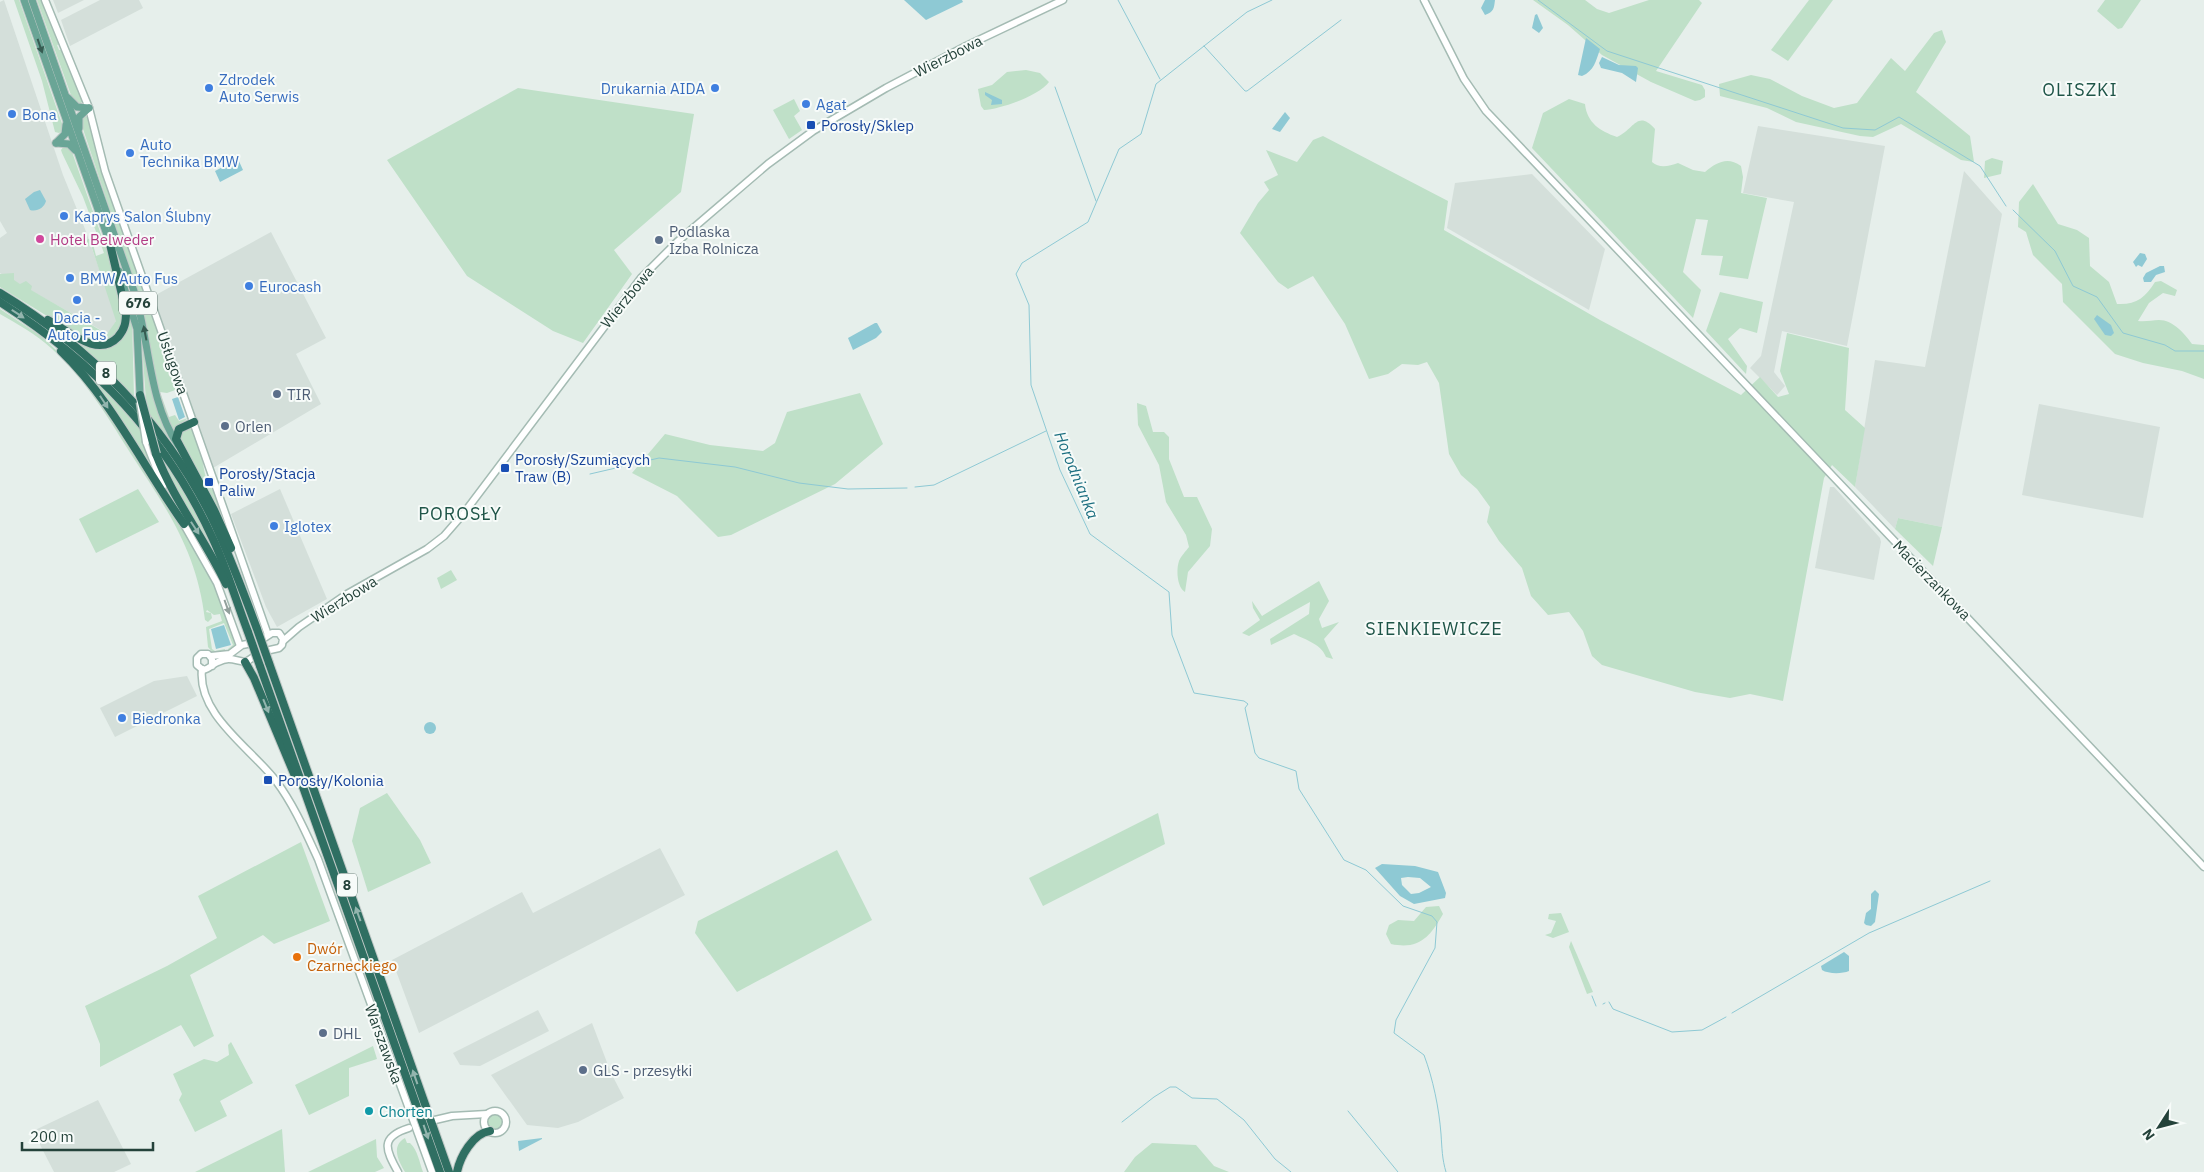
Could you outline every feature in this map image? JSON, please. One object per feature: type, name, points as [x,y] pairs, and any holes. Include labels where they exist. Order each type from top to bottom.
[{"type":"highway","points":[[29,311],[92,344],[107,344],[116,339],[125,327],[126,312],[110,244]]},
{"type":"highway","name":"8","points":[[0,293],[61,334],[99,366],[127,394],[158,431],[186,472],[211,516],[257,629],[449,1172]]},
{"type":"highway","name":"8","points":[[0,302],[66,348],[104,382],[143,425],[165,453],[209,530],[248,632],[440,1172]]},
{"type":"highway","points":[[37,327],[71,360],[93,385],[184,524]]},
{"type":"highway","points":[[140,395],[156,454],[170,488],[211,553],[242,617]]},
{"type":"highway","points":[[194,422],[182,426],[176,432],[176,439],[226,534],[242,589]]},
{"type":"highway","points":[[241,660],[254,678],[282,748],[312,810]]},
{"type":"highway","points":[[457,1172],[462,1157],[470,1145],[487,1128]]},
{"type":"main road","name":"676","points":[[24,0],[134,316],[138,341],[140,395]]},
{"type":"main road","name":"676","points":[[32,0],[140,312],[158,401],[167,426],[180,448]]},
{"type":"main road","points":[[65,94],[74,106],[89,108]]},
{"type":"main road","points":[[79,133],[79,116],[89,108]]},
{"type":"main road","points":[[66,119],[66,131],[56,143],[69,144],[79,156]]},
{"type":"street","name":"Usługowa","points":[[45,0],[89,108],[102,160],[261,612],[274,634],[284,641]]},
{"type":"street","name":"Wierzbowa","points":[[207,668],[223,660],[241,660],[279,648],[299,627],[347,594],[421,554],[444,536],[464,513],[635,285],[663,256],[768,164],[813,131],[886,88],[966,46],[1063,0]]},
{"type":"street","name":"Macierzankowa","points":[[1424,0],[1464,78],[1486,111],[2204,867]]},
{"type":"street","points":[[140,395],[141,420],[157,475],[218,583],[241,660]]},
{"type":"street","name":"Wierzbowa","points":[[211,656],[220,656],[274,634],[299,627]]},
{"type":"street","points":[[203,653],[211,656],[213,660],[207,668],[196,664],[198,656],[203,653]]},
{"type":"street","name":"Warszawska","points":[[207,668],[201,676],[210,704],[219,720],[272,777],[295,812],[318,860],[432,1172]]},
{"type":"street","points":[[435,1120],[462,1115],[487,1114],[494,1111],[499,1112],[506,1120],[501,1130],[496,1132],[462,1115]]},
{"type":"street","points":[[487,1114],[487,1128]]},
{"type":"street","points":[[398,1172],[388,1155],[387,1145],[394,1133],[409,1128]]},
{"type":"shaded area","points":[[4,0],[63,175],[85,229],[116,316],[116,321],[108,334],[0,273],[0,238],[7,233],[0,221],[0,2]]},
{"type":"shaded area","points":[[53,0],[84,0],[58,13]]},
{"type":"shaded area","points":[[100,0],[139,0],[143,8],[70,46],[61,20]]},
{"type":"shaded area","points":[[1758,126],[1885,146],[1847,346],[1782,331],[1774,372],[1785,386],[1777,395],[1750,368],[1761,356],[1794,202],[1743,193]]},
{"type":"shaded area","points":[[1964,171],[2002,214],[1942,527],[1898,518],[1895,529],[1855,487],[1875,360],[1925,367]]},
{"type":"shaded area","points":[[1532,174],[1605,249],[1589,310],[1447,228],[1455,183]]},
{"type":"shaded area","points":[[271,232],[326,338],[296,354],[321,404],[213,468],[152,297]]},
{"type":"shaded area","points":[[2039,404],[2160,427],[2143,518],[2022,495]]},
{"type":"shaded area","points":[[1830,487],[1834,487],[1880,538],[1881,542],[1874,580],[1815,568]]},
{"type":"shaded area","points":[[280,489],[327,599],[277,627],[266,607],[231,514]]},
{"type":"shaded area","points":[[187,676],[197,696],[115,737],[100,708],[154,681]]},
{"type":"shaded area","points":[[660,848],[685,895],[419,1033],[392,960],[522,892],[533,913]]},
{"type":"shaded area","points":[[538,1010],[549,1031],[480,1066],[460,1065],[453,1053]]},
{"type":"shaded area","points":[[592,1023],[611,1073],[624,1098],[578,1122],[558,1128],[527,1125],[491,1075]]},
{"type":"shaded area","points":[[98,1100],[131,1164],[114,1172],[54,1172],[33,1131]]},
{"type":"green space","points":[[14,0],[19,0],[63,126],[62,131],[59,133],[55,132],[42,81]]},
{"type":"green space","points":[[27,0],[29,0],[138,312],[154,396],[204,495],[149,415],[138,316]]},
{"type":"green space","points":[[37,0],[43,0],[60,44],[57,45],[59,50],[62,50],[83,101],[79,105],[72,98]]},
{"type":"green space","points":[[1533,0],[1585,0],[1597,9],[1609,13],[1649,0],[1699,0],[1702,3],[1656,71],[1702,85],[1705,90],[1705,97],[1695,101],[1651,82],[1602,55],[1568,25]]},
{"type":"green space","points":[[1809,0],[1833,0],[1788,61],[1771,50]]},
{"type":"green space","points":[[2105,0],[2141,0],[2122,28],[2118,29],[2097,11]]},
{"type":"green space","points":[[1942,30],[1946,42],[1916,92],[1970,136],[1974,162],[1961,160],[1901,124],[1873,137],[1860,136],[1796,122],[1767,108],[1720,96],[1719,84],[1751,75],[1770,79],[1802,96],[1834,108],[1857,103],[1891,58],[1905,71],[1934,33]]},
{"type":"green space","points":[[1026,70],[1040,73],[1049,82],[1037,92],[1019,101],[984,110],[981,106],[978,89],[992,85],[1007,72]]},
{"type":"green space","points":[[518,88],[694,114],[681,192],[614,250],[632,274],[583,343],[553,331],[467,276],[387,160]]},
{"type":"green space","points":[[794,99],[800,111],[794,116],[802,130],[789,139],[773,110]]},
{"type":"green space","points":[[1569,99],[1585,104],[1588,116],[1595,125],[1617,137],[1640,121],[1649,123],[1655,129],[1652,162],[1658,166],[1678,163],[1693,170],[1705,172],[1713,166],[1726,161],[1731,161],[1741,166],[1743,177],[1741,193],[1767,198],[1748,279],[1719,275],[1723,256],[1701,255],[1708,220],[1696,219],[1683,272],[1701,290],[1693,318],[1532,148],[1543,113]]},
{"type":"green space","points":[[83,116],[88,117],[178,389],[167,393],[160,392],[169,417],[175,415],[179,421],[188,418],[173,432],[157,385],[141,303],[82,126],[81,119]]},
{"type":"green space","points":[[1323,136],[1448,201],[1444,230],[1600,320],[1741,395],[1760,377],[1778,397],[1789,394],[1780,371],[1787,333],[1849,348],[1845,410],[1865,428],[1855,487],[1832,465],[1824,478],[1783,701],[1750,694],[1730,698],[1695,692],[1602,665],[1592,656],[1583,631],[1569,612],[1548,615],[1531,596],[1522,568],[1499,541],[1487,522],[1490,507],[1477,489],[1461,475],[1449,454],[1439,383],[1427,362],[1418,365],[1402,364],[1388,374],[1369,379],[1345,324],[1313,276],[1288,289],[1278,282],[1240,233],[1258,203],[1269,190],[1264,182],[1278,175],[1266,150],[1297,162],[1313,140]]},
{"type":"green space","points":[[64,146],[67,146],[72,152],[110,260],[124,315],[119,333],[105,342],[86,340],[0,287],[0,274],[14,273],[14,280],[20,284],[26,281],[32,286],[31,290],[107,334],[116,321],[91,245],[87,246],[85,242],[88,239],[92,240],[96,256],[104,253],[83,197],[62,153],[61,150]]},
{"type":"green space","points":[[1992,158],[2003,161],[2001,174],[1984,178],[1985,161]]},
{"type":"green space","points":[[2033,184],[2058,224],[2077,230],[2089,238],[2090,266],[2109,282],[2117,304],[2135,302],[2148,292],[2155,282],[2161,281],[2177,290],[2175,296],[2163,293],[2149,303],[2138,321],[2159,320],[2169,322],[2182,332],[2192,344],[2204,345],[2204,379],[2182,371],[2143,363],[2115,354],[2063,302],[2062,284],[2033,255],[2026,232],[2018,227],[2019,202]]},
{"type":"green space","points":[[1720,292],[1763,302],[1757,333],[1740,328],[1728,339],[1747,366],[1746,374],[1706,331]]},
{"type":"green space","points":[[0,309],[41,336],[69,362],[81,375],[111,418],[192,545],[221,598],[237,644],[236,649],[228,651],[233,645],[224,623],[209,629],[212,649],[215,651],[225,649],[225,651],[214,654],[208,647],[206,627],[222,621],[220,614],[214,615],[207,610],[206,612],[211,613],[212,618],[208,622],[205,620],[195,572],[178,531],[103,410],[74,372],[51,348],[26,329],[0,314]]},
{"type":"green space","points":[[129,316],[132,318],[134,398],[106,368],[66,335],[107,347]]},
{"type":"green space","points":[[74,359],[111,394],[138,424],[154,475]]},
{"type":"green space","points":[[860,393],[883,444],[835,484],[731,535],[718,537],[677,496],[632,473],[665,434],[710,445],[763,451],[775,443],[787,412]]},
{"type":"green space","points":[[1137,403],[1146,406],[1153,432],[1164,432],[1169,437],[1169,459],[1184,497],[1197,497],[1212,529],[1210,546],[1188,572],[1185,592],[1180,586],[1178,565],[1189,547],[1186,535],[1166,502],[1159,465],[1138,425]]},
{"type":"green space","points":[[189,428],[194,432],[200,447],[206,479],[217,497],[264,633],[224,522],[178,440],[178,434]]},
{"type":"green space","points":[[158,450],[190,500],[220,564],[176,492]]},
{"type":"green space","points":[[138,489],[159,522],[96,553],[79,519]]},
{"type":"green space","points":[[1898,518],[1942,527],[1933,566],[1895,529]]},
{"type":"green space","points":[[451,570],[457,580],[441,589],[437,578]]},
{"type":"green space","points":[[1319,581],[1329,601],[1319,619],[1322,628],[1339,622],[1324,639],[1333,659],[1326,657],[1321,649],[1313,643],[1294,634],[1271,645],[1270,639],[1309,614],[1310,602],[1249,636],[1242,633],[1260,620],[1253,608],[1252,601],[1262,616]]},
{"type":"green space","points":[[387,793],[420,840],[431,863],[368,892],[352,841],[360,808]]},
{"type":"green space","points":[[1158,813],[1165,844],[1043,906],[1029,878]]},
{"type":"green space","points":[[301,842],[330,921],[274,944],[263,935],[190,975],[214,1036],[194,1047],[181,1025],[100,1067],[100,1044],[85,1006],[167,966],[217,938],[198,896]]},
{"type":"green space","points":[[837,850],[872,920],[737,992],[695,933],[698,921]]},
{"type":"green space","points":[[1439,906],[1443,914],[1423,940],[1409,945],[1391,944],[1386,934],[1389,925],[1398,920],[1414,921],[1426,907]]},
{"type":"green space","points":[[1561,913],[1569,932],[1553,938],[1545,935],[1551,933],[1556,921],[1548,919],[1549,914]]},
{"type":"green space","points":[[1571,941],[1593,992],[1587,994],[1569,947]]},
{"type":"green space","points":[[231,1042],[253,1083],[220,1101],[227,1116],[195,1132],[179,1100],[182,1094],[173,1074],[204,1059],[217,1062],[229,1055],[228,1045]]},
{"type":"green space","points":[[373,1046],[377,1059],[349,1068],[349,1096],[309,1115],[295,1085]]},
{"type":"green space","points":[[495,1113],[503,1121],[495,1129],[487,1121]]},
{"type":"green space","points":[[282,1129],[285,1172],[195,1172]]},
{"type":"green space","points":[[405,1138],[407,1143],[410,1143],[415,1149],[423,1172],[405,1172],[402,1167],[397,1149],[398,1145]]},
{"type":"green space","points":[[376,1139],[377,1157],[384,1168],[375,1172],[308,1172]]},
{"type":"green space","points":[[1152,1143],[1196,1145],[1214,1166],[1229,1172],[1124,1172],[1135,1157]]},
{"type":"water","points":[[904,0],[962,0],[963,2],[926,20]]},
{"type":"water","points":[[1485,0],[1495,0],[1493,9],[1485,15],[1481,8]]},
{"type":"water","points":[[1537,14],[1543,28],[1539,33],[1532,28],[1535,15]]},
{"type":"water","points":[[1586,38],[1600,49],[1592,68],[1582,76],[1578,75]]},
{"type":"water","points":[[1602,57],[1619,65],[1636,66],[1638,68],[1636,82],[1622,73],[1601,68],[1599,63]]},
{"type":"water","points":[[985,92],[1002,100],[1002,104],[991,105],[992,100],[985,95]]},
{"type":"water","points":[[1285,112],[1290,118],[1280,132],[1272,129]]},
{"type":"water","points":[[238,159],[243,170],[220,182],[215,171]]},
{"type":"water","points":[[40,190],[46,201],[45,203],[38,210],[30,210],[25,199]]},
{"type":"water","points":[[2140,253],[2145,254],[2147,259],[2142,267],[2138,265],[2136,267],[2133,262]]},
{"type":"water","points":[[2164,266],[2165,272],[2156,275],[2151,282],[2144,282],[2143,278],[2146,273]]},
{"type":"water","points":[[2097,315],[2111,325],[2114,333],[2111,336],[2105,335],[2094,319]]},
{"type":"water","points":[[877,323],[882,332],[876,338],[853,350],[848,338]]},
{"type":"water","points":[[178,397],[185,417],[179,420],[172,399]]},
{"type":"water","points":[[224,625],[231,645],[216,649],[211,629]]},
{"type":"water","points":[[430,722],[436,728],[430,734],[424,728]]},
{"type":"water","points":[[1382,864],[1415,866],[1438,872],[1446,893],[1445,898],[1414,904],[1400,896],[1375,868]],"holes":[[[1401,878],[1420,878],[1431,887],[1419,893],[1411,894],[1402,885]]]},
{"type":"water","points":[[1875,890],[1879,894],[1875,922],[1871,926],[1864,923],[1866,913],[1871,909],[1871,894]]},
{"type":"water","points":[[1844,952],[1849,956],[1849,971],[1835,973],[1822,970],[1821,966]]},
{"type":"water","points":[[542,1139],[519,1151],[518,1141]]},
{"type":"waterway","points":[[1118,0],[1160,79]]},
{"type":"waterway","name":"Horodnianka","points":[[1272,0],[1247,12],[1156,84],[1141,134],[1119,149],[1088,222],[1022,263],[1016,274],[1029,305],[1031,385],[1060,470],[1090,534],[1169,592],[1172,635],[1194,693],[1244,701],[1248,704],[1245,708],[1255,753],[1259,758],[1296,771],[1299,789],[1344,860],[1366,870],[1403,906],[1432,916],[1437,922],[1435,948],[1396,1020],[1394,1033],[1424,1055],[1437,1104],[1446,1172]]},
{"type":"waterway","points":[[1538,0],[1607,51],[1843,128],[1875,130],[1899,117],[1980,166],[2006,206]]},
{"type":"waterway","points":[[1204,46],[1247,91],[1341,20]]},
{"type":"waterway","points":[[1055,87],[1096,201]]},
{"type":"waterway","points":[[2013,210],[2055,251],[2073,286],[2097,297],[2123,333],[2165,345],[2175,351],[2204,351]]},
{"type":"waterway","points":[[915,487],[934,485],[1046,431]]},
{"type":"waterway","points":[[590,474],[659,458],[735,467],[799,483],[848,489],[907,488]]},
{"type":"waterway","points":[[1732,1013],[1869,933],[1990,881]]},
{"type":"waterway","points":[[1592,996],[1596,1006]]},
{"type":"waterway","points":[[1609,1002],[1613,1009],[1672,1032],[1702,1030],[1726,1017]]},
{"type":"waterway","points":[[1122,1122],[1170,1087],[1176,1087],[1192,1098],[1217,1099],[1244,1120],[1275,1159],[1291,1172]]},
{"type":"waterway","points":[[1348,1111],[1398,1172]]},
{"type":"place","name":"Zdrodek Auto Serwis","points":[[209,88]]},
{"type":"place","name":"Drukarnia AIDA","points":[[715,88]]},
{"type":"place","name":"Agat","points":[[806,104]]},
{"type":"place","name":"Bona","points":[[12,114]]},
{"type":"place","name":"Porosły/Sklep","points":[[811,125]]},
{"type":"place","name":"Auto Technika BMW","points":[[130,153]]},
{"type":"place","name":"Kaprys Salon Ślubny","points":[[64,216]]},
{"type":"place","name":"Hotel Belweder","points":[[40,239]]},
{"type":"place","name":"Podlaska Izba Rolnicza","points":[[659,240]]},
{"type":"place","name":"BMW Auto Fus","points":[[70,278]]},
{"type":"place","name":"Eurocash","points":[[249,286]]},
{"type":"place","name":"Dacia - Auto Fus","points":[[77,300]]},
{"type":"place","name":"TIR","points":[[277,394]]},
{"type":"place","name":"Orlen","points":[[225,426]]},
{"type":"place","name":"Porosły/Szumiących Traw (B)","points":[[505,468]]},
{"type":"place","name":"Porosły/Stacja Paliw","points":[[209,482]]},
{"type":"place","name":"Iglotex","points":[[274,526]]},
{"type":"place","name":"Biedronka","points":[[122,718]]},
{"type":"place","name":"Porosły/Kolonia","points":[[268,780]]},
{"type":"place","name":"Dwór Czarneckiego","points":[[297,957]]},
{"type":"place","name":"DHL","points":[[323,1033]]},
{"type":"place","name":"GLS - przesyłki","points":[[583,1070]]},
{"type":"place","name":"Chorten","points":[[369,1111]]},
{"type":"district","name":"OLISZKI","points":[[2080,89]]},
{"type":"district","name":"POROSŁY","points":[[460,513]]},
{"type":"district","name":"SIENKIEWICZE","points":[[1434,628]]}]
